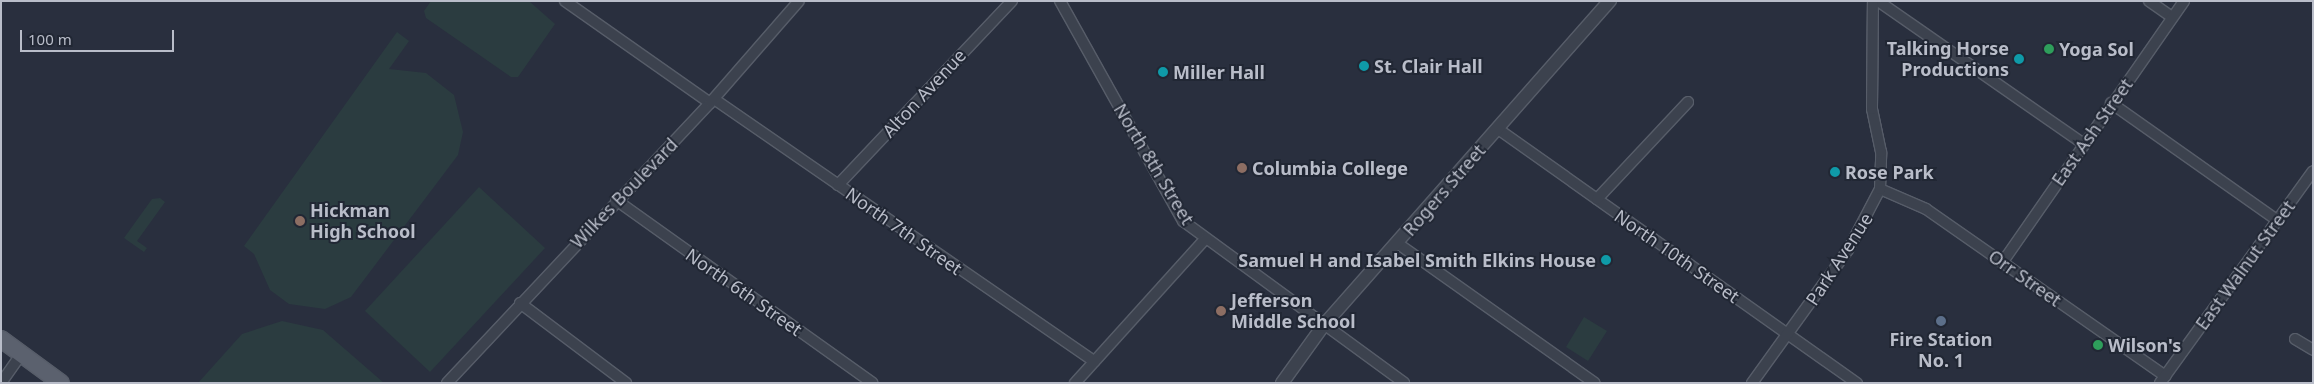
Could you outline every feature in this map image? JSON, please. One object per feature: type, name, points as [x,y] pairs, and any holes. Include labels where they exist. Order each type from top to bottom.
[{"type":"main road","points":[[1,339],[61,383]]},
{"type":"street","name":"North 7th Street","points":[[565,1],[1094,361]]},
{"type":"street","name":"Wilkes Boulevard","points":[[447,383],[616,200],[712,101],[800,1]]},
{"type":"street","name":"Alton Avenue","points":[[838,185],[1012,1]]},
{"type":"street","name":"North 8th Street","points":[[1060,1],[1183,221],[1204,240],[1404,383]]},
{"type":"street","name":"Rogers Street","points":[[1282,383],[1323,326],[1610,1]]},
{"type":"street","name":"Park Avenue","points":[[1752,383],[1861,231],[1880,189],[1880,152],[1872,109],[1873,1]]},
{"type":"street","points":[[1878,1],[2084,144]]},
{"type":"street","points":[[2149,1],[2172,17]]},
{"type":"street","name":"East Ash Street","points":[[2002,263],[2111,103],[2184,1]]},
{"type":"street","points":[[1597,199],[1688,102]]},
{"type":"street","points":[[2111,103],[2278,221]]},
{"type":"street","name":"North 10th Street","points":[[1498,129],[1857,383]]},
{"type":"street","name":"East Walnut Street","points":[[2162,380],[2313,171]]},
{"type":"street","name":"Orr Street","points":[[1880,189],[1926,209],[2162,380]]},
{"type":"street","name":"North 6th Street","points":[[616,200],[872,383]]},
{"type":"street","points":[[1075,383],[1204,240]]},
{"type":"street","points":[[1397,243],[1595,383]]},
{"type":"street","points":[[520,303],[626,383]]},
{"type":"street","points":[[2295,339],[2313,350]]},
{"type":"street","points":[[1,382],[21,354]]},
{"type":"shaded area","points":[[431,1],[529,1],[555,24],[518,77],[511,77],[426,18],[424,11]]},
{"type":"shaded area","points":[[397,32],[409,41],[389,69],[426,73],[454,95],[463,132],[458,155],[351,297],[325,309],[289,304],[270,290],[254,254],[244,246]]},
{"type":"shaded area","points":[[479,187],[545,248],[430,372],[365,311]]},
{"type":"shaded area","points":[[160,198],[165,202],[137,241],[147,248],[144,252],[124,238],[152,199]]},
{"type":"shaded area","points":[[1584,317],[1607,331],[1588,361],[1566,347]]},
{"type":"shaded area","points":[[282,321],[323,330],[384,383],[198,383],[242,334]]},
{"type":"place","name":"Yoga Sol","points":[[2049,49]]},
{"type":"place","name":"Talking Horse Productions","points":[[2019,59]]},
{"type":"place","name":"St. Clair Hall","points":[[1364,66]]},
{"type":"place","name":"Miller Hall","points":[[1163,72]]},
{"type":"place","name":"Columbia College","points":[[1242,168]]},
{"type":"place","name":"Rose Park","points":[[1835,172]]},
{"type":"place","name":"Hickman High School","points":[[300,221]]},
{"type":"place","name":"Samuel H and Isabel Smith Elkins House","points":[[1606,260]]},
{"type":"place","name":"Jefferson Middle School","points":[[1221,311]]},
{"type":"place","name":"Fire Station No. 1","points":[[1941,321]]},
{"type":"place","name":"Wilson's","points":[[2098,345]]}]
